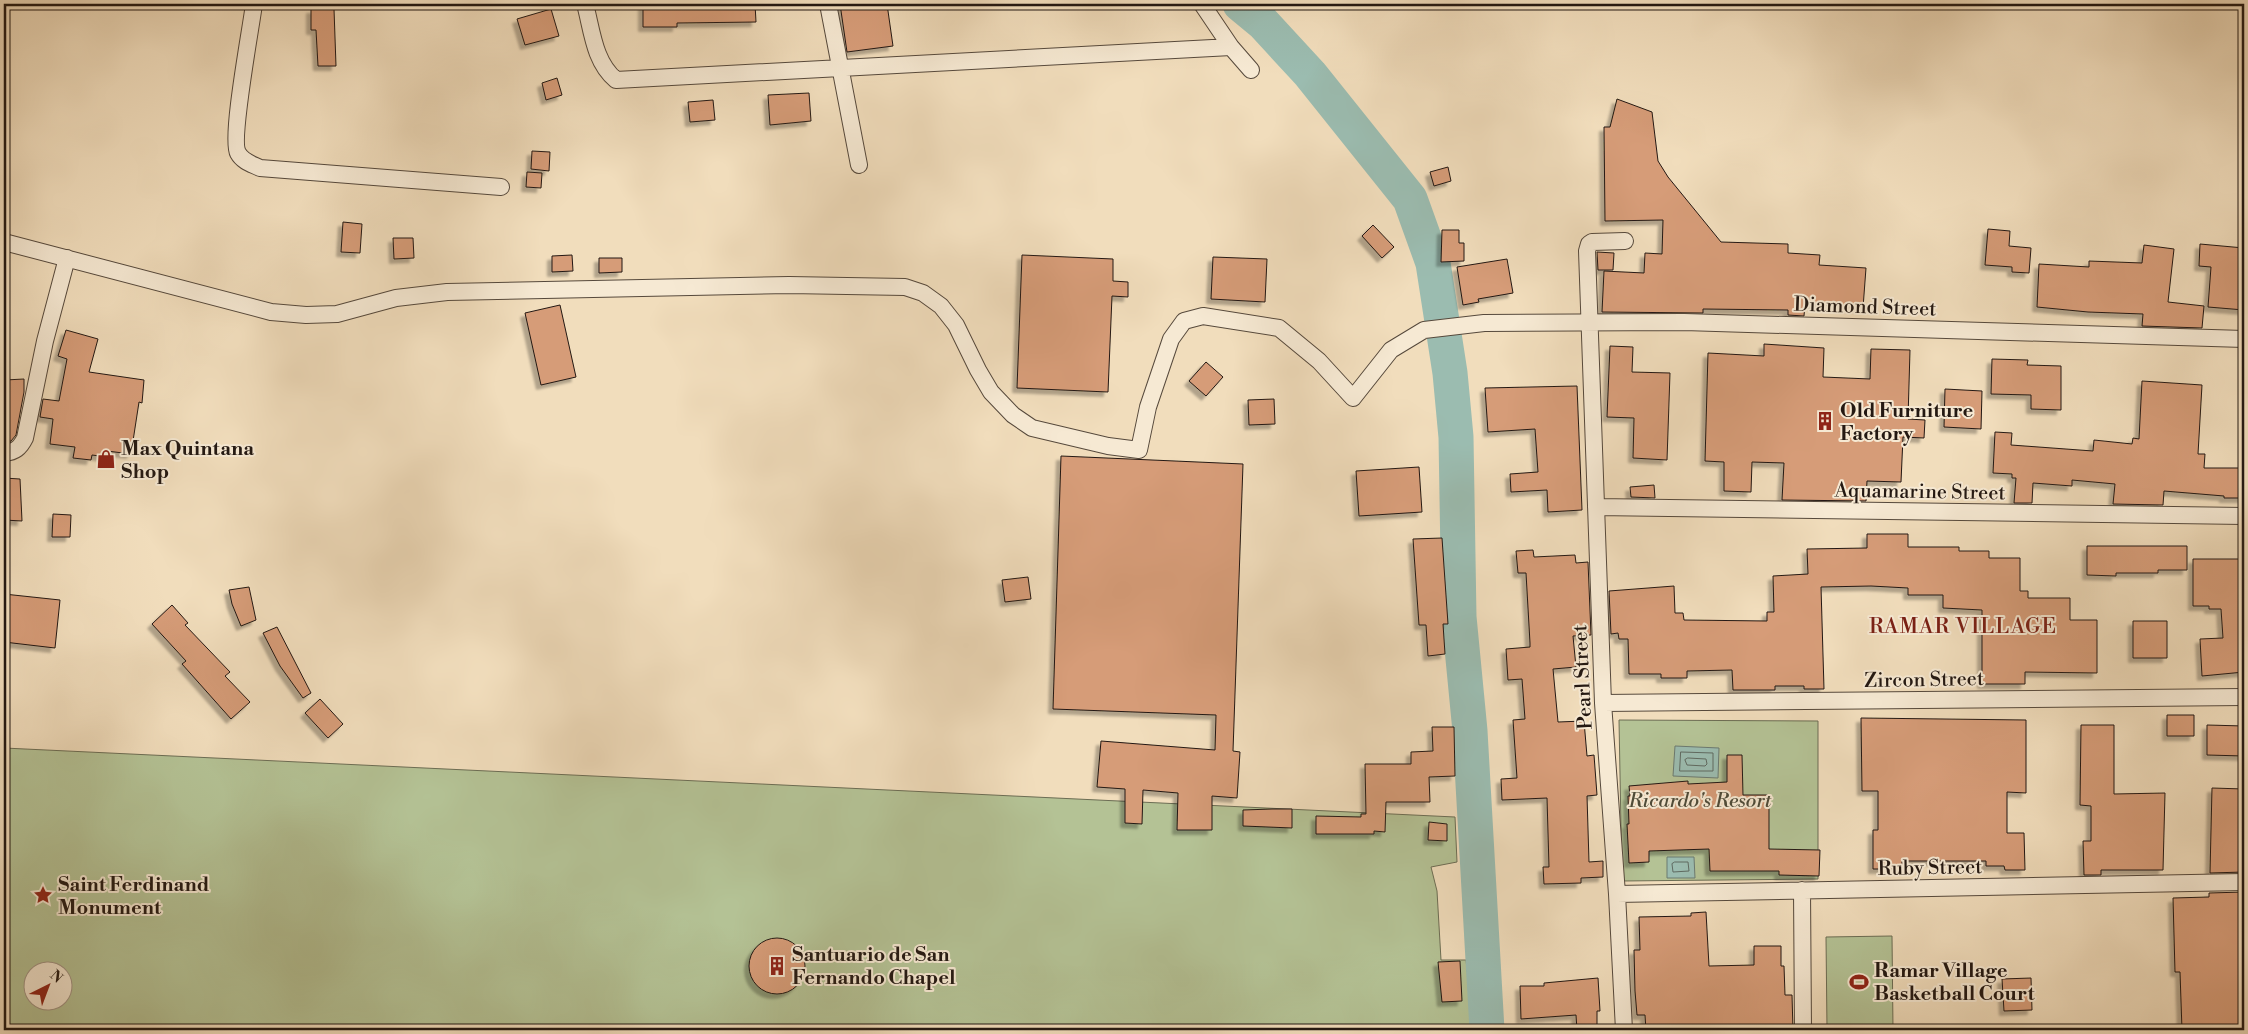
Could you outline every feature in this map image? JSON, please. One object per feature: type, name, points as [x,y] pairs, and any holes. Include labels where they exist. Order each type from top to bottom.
[{"type":"street","points":[[254,4],[236,130],[237,152],[245,161],[260,168],[501,187]]},
{"type":"street","points":[[585,4],[600,63],[616,80],[1232,47]]},
{"type":"street","points":[[828,4],[859,166]]},
{"type":"street","points":[[1202,4],[1232,47],[1251,70]]},
{"type":"street","name":"Pearl Street","points":[[1624,1030],[1617,894],[1603,703],[1588,322],[1587,247],[1592,242],[1625,241]]},
{"type":"street","points":[[4,242],[67,258],[45,341],[25,438],[21,447],[12,452],[4,452]]},
{"type":"street","name":"Diamond Street","points":[[67,258],[271,312],[306,315],[337,314],[396,298],[447,292],[789,285],[906,287],[923,293],[941,306],[956,325],[991,392],[1013,415],[1032,428],[1076,439],[1139,450],[1148,407],[1170,338],[1184,321],[1203,316],[1279,328],[1319,361],[1353,398],[1391,350],[1424,330],[1484,322],[1694,322],[2244,339]]},
{"type":"street","name":"Aquamarine Street","points":[[1596,507],[2244,516]]},
{"type":"street","name":"Zircon Street","points":[[1603,703],[2244,697]]},
{"type":"street","name":"Ruby Street","points":[[1617,894],[2244,882]]},
{"type":"street","points":[[1802,890],[1803,1030]]},
{"type":"green space","name":"Ricardo's Resort","points":[[1619,720],[1818,721],[1818,879],[1622,881]]},
{"type":"green space","points":[[4,748],[1455,817],[1457,862],[1431,867],[1437,891],[1441,960],[1466,960],[1474,1030],[4,1030]]},
{"type":"green space","name":"Ramar Village Basketball Court","points":[[1892,936],[1893,1028],[1827,1028],[1826,937]]},
{"type":"water","points":[[1675,746],[1719,748],[1718,778],[1673,776]]},
{"type":"water","points":[[1667,857],[1694,857],[1695,878],[1667,878]]},
{"type":"building","points":[[643,4],[755,4],[756,22],[677,23],[677,27],[643,27]]},
{"type":"building","points":[[840,4],[887,4],[893,46],[847,52]]},
{"type":"building","points":[[311,9],[334,9],[336,66],[318,66],[316,30],[311,30]]},
{"type":"building","points":[[551,9],[559,36],[525,45],[517,19]]},
{"type":"building","points":[[557,78],[562,95],[546,100],[542,83]]},
{"type":"building","points":[[809,93],[811,121],[770,125],[768,95]]},
{"type":"building","points":[[1617,99],[1652,112],[1658,161],[1668,177],[1721,242],[1788,244],[1788,253],[1820,255],[1819,265],[1866,268],[1863,308],[1805,304],[1804,316],[1788,315],[1788,310],[1703,309],[1703,313],[1602,312],[1604,271],[1644,273],[1645,253],[1662,254],[1663,220],[1605,221],[1604,127],[1610,127]]},
{"type":"building","points":[[713,100],[715,120],[690,122],[688,102]]},
{"type":"building","points":[[532,151],[550,152],[549,171],[531,169]]},
{"type":"building","points":[[1448,167],[1451,181],[1434,186],[1430,172]]},
{"type":"building","points":[[527,172],[542,173],[541,188],[526,187]]},
{"type":"building","points":[[343,222],[362,224],[360,253],[341,252]]},
{"type":"building","points":[[1373,225],[1394,247],[1382,258],[1362,236]]},
{"type":"building","points":[[1988,229],[2010,231],[2009,246],[2031,248],[2029,273],[2012,272],[2012,267],[1985,265]]},
{"type":"building","points":[[1442,230],[1459,230],[1459,243],[1464,243],[1464,261],[1441,262]]},
{"type":"building","points":[[393,238],[413,238],[414,258],[394,259]]},
{"type":"building","points":[[2200,244],[2244,248],[2244,310],[2208,307],[2211,267],[2199,266]]},
{"type":"building","points":[[2144,245],[2174,249],[2168,302],[2204,306],[2202,328],[2142,326],[2143,314],[2088,312],[2037,307],[2039,264],[2089,267],[2089,261],[2142,263]]},
{"type":"building","points":[[1597,252],[1614,253],[1613,270],[1598,270]]},
{"type":"building","points":[[572,255],[573,271],[552,272],[552,256]]},
{"type":"building","points":[[1022,255],[1113,259],[1113,281],[1128,282],[1128,297],[1112,296],[1108,392],[1017,388]]},
{"type":"building","points":[[1213,257],[1267,259],[1265,302],[1211,299]]},
{"type":"building","points":[[599,258],[622,258],[622,272],[599,273]]},
{"type":"building","points":[[1507,259],[1513,293],[1478,299],[1479,302],[1463,305],[1457,267]]},
{"type":"building","points":[[560,305],[576,377],[541,385],[525,313]]},
{"type":"building","points":[[66,330],[98,339],[89,372],[144,380],[142,403],[139,402],[131,454],[107,451],[107,457],[92,455],[91,460],[73,458],[75,447],[50,444],[53,419],[40,417],[43,399],[59,401],[67,359],[58,356]]},
{"type":"building","points":[[1764,344],[1824,348],[1823,377],[1870,379],[1871,349],[1910,350],[1908,419],[1925,420],[1924,438],[1903,437],[1901,482],[1867,481],[1866,501],[1782,500],[1784,463],[1752,462],[1751,492],[1724,491],[1724,462],[1705,461],[1708,353],[1764,356]]},
{"type":"building","points":[[1610,346],[1633,347],[1632,372],[1670,373],[1667,460],[1633,458],[1634,418],[1607,417]]},
{"type":"building","points":[[1992,359],[2028,360],[2027,365],[2061,366],[2061,410],[2031,409],[2031,395],[1991,394]]},
{"type":"building","points":[[1206,362],[1223,377],[1206,396],[1189,381]]},
{"type":"building","points":[[24,379],[24,392],[16,435],[11,441],[4,443],[5,380]]},
{"type":"building","points":[[2142,381],[2202,385],[2198,454],[2205,454],[2204,468],[2244,468],[2244,498],[2224,498],[2224,496],[2164,491],[2163,505],[2113,504],[2115,484],[2072,480],[2072,486],[2033,483],[2032,503],[2014,503],[2016,478],[2012,478],[2012,474],[1993,473],[1995,432],[2012,433],[2011,445],[2093,451],[2094,440],[2132,444],[2133,438],[2139,439]]},
{"type":"building","points":[[1577,386],[1582,510],[1548,512],[1547,490],[1511,492],[1510,474],[1538,472],[1535,429],[1488,432],[1485,388]]},
{"type":"building","points":[[1945,389],[1982,391],[1981,429],[1944,427]]},
{"type":"building","points":[[1274,399],[1275,424],[1249,425],[1248,400]]},
{"type":"building","points":[[1061,456],[1243,464],[1233,751],[1240,752],[1237,798],[1212,796],[1212,830],[1177,830],[1178,793],[1143,790],[1142,824],[1125,823],[1125,789],[1097,787],[1101,741],[1215,750],[1216,715],[1053,709]]},
{"type":"building","points":[[1419,467],[1422,512],[1359,516],[1356,471]]},
{"type":"building","points":[[4,478],[20,479],[22,521],[4,520]]},
{"type":"building","points":[[1654,485],[1655,498],[1631,497],[1630,487]]},
{"type":"building","points":[[53,514],[71,515],[70,537],[52,537]]},
{"type":"building","points":[[1867,534],[1908,534],[1908,547],[1959,547],[1959,551],[1989,551],[1989,558],[2020,558],[2020,591],[2028,591],[2028,598],[2070,598],[2070,620],[2097,620],[2097,673],[2025,672],[2025,684],[1982,684],[1982,610],[1943,608],[1943,595],[1908,595],[1908,588],[1871,586],[1821,587],[1824,689],[1804,689],[1804,686],[1775,686],[1775,690],[1733,690],[1732,670],[1687,671],[1687,678],[1661,678],[1661,674],[1629,674],[1628,639],[1619,639],[1618,633],[1611,634],[1609,591],[1674,586],[1675,613],[1683,613],[1684,620],[1767,621],[1767,612],[1774,612],[1773,576],[1808,574],[1807,549],[1867,548]]},
{"type":"building","points":[[1442,538],[1448,624],[1443,624],[1445,654],[1428,656],[1426,625],[1419,625],[1413,539]]},
{"type":"building","points":[[2087,546],[2187,546],[2187,570],[2158,570],[2158,573],[2116,573],[2116,576],[2087,575]]},
{"type":"building","points":[[1533,550],[1534,557],[1575,555],[1576,563],[1588,562],[1591,635],[1573,636],[1576,667],[1553,669],[1558,722],[1584,721],[1587,756],[1594,755],[1597,795],[1587,796],[1589,862],[1603,861],[1603,877],[1581,878],[1581,883],[1544,884],[1543,867],[1549,867],[1547,798],[1502,800],[1501,779],[1517,778],[1513,720],[1525,719],[1522,679],[1508,680],[1506,649],[1530,647],[1526,573],[1518,573],[1516,551]]},
{"type":"building","points":[[2193,559],[2244,559],[2244,672],[2202,676],[2200,639],[2223,638],[2221,609],[2209,609],[2209,606],[2193,606]]},
{"type":"building","points":[[1028,577],[1031,599],[1005,602],[1002,580]]},
{"type":"building","points":[[249,587],[256,620],[241,626],[232,604],[229,590]]},
{"type":"building","points":[[4,594],[60,600],[55,648],[4,642]]},
{"type":"building","points":[[172,605],[188,623],[185,625],[230,672],[225,676],[250,702],[231,719],[182,664],[186,661],[152,624]]},
{"type":"building","points":[[2133,621],[2167,621],[2167,658],[2133,658]]},
{"type":"building","points":[[277,627],[311,693],[303,698],[280,666],[263,633]]},
{"type":"building","points":[[320,699],[343,724],[328,738],[305,713]]},
{"type":"building","points":[[2167,715],[2194,715],[2194,736],[2167,736]]},
{"type":"building","points":[[1861,718],[2026,720],[2026,793],[2007,792],[2007,833],[2024,833],[2025,870],[2005,870],[2004,866],[1986,866],[1986,861],[1902,861],[1902,869],[1873,869],[1873,830],[1878,830],[1878,791],[1862,791]]},
{"type":"building","points":[[2081,725],[2114,725],[2114,794],[2165,793],[2163,870],[2101,870],[2101,875],[2084,875],[2083,841],[2091,841],[2091,806],[2080,805]]},
{"type":"building","points":[[2207,725],[2244,726],[2244,756],[2207,755]]},
{"type":"building","points":[[1432,727],[1454,727],[1455,776],[1429,777],[1430,802],[1386,802],[1385,832],[1374,831],[1374,834],[1316,834],[1316,816],[1361,817],[1361,814],[1366,814],[1365,764],[1411,764],[1411,752],[1433,751]]},
{"type":"building","points":[[1727,755],[1742,755],[1743,795],[1769,795],[1769,849],[1820,850],[1819,876],[1779,875],[1779,871],[1710,871],[1709,849],[1649,851],[1649,862],[1629,863],[1627,824],[1629,824],[1629,786],[1688,781],[1688,784],[1727,782]]},
{"type":"building","points":[[2212,788],[2244,789],[2244,872],[2210,873]]},
{"type":"building","points":[[1292,809],[1292,828],[1243,826],[1243,810]]},
{"type":"building","points":[[1429,822],[1447,824],[1447,841],[1428,840]]},
{"type":"building","points":[[2244,892],[2244,1030],[2182,1030],[2180,972],[2175,972],[2173,898],[2209,897],[2209,893]]},
{"type":"building","points":[[1706,912],[1709,966],[1754,965],[1754,946],[1781,946],[1781,966],[1784,966],[1785,995],[1792,995],[1793,1030],[1646,1030],[1645,1015],[1637,1015],[1635,991],[1634,950],[1640,950],[1639,917],[1691,916],[1691,913]]},
{"type":"building","name":"Santuario de San Fernando Chapel","points":[[771,938],[783,938],[793,942],[801,950],[805,966],[801,982],[793,990],[783,994],[771,994],[761,990],[753,982],[749,972],[749,960],[753,950],[761,942]]},
{"type":"building","points":[[1460,961],[1462,1001],[1442,1002],[1438,962]]},
{"type":"building","points":[[1598,978],[1600,1011],[1597,1011],[1597,1030],[1577,1030],[1576,1015],[1521,1019],[1520,986],[1544,986],[1544,983]]},
{"type":"building","points":[[2031,978],[2032,1010],[2004,1011],[2002,979]]},
{"type":"waterway","points":[[1240,4],[1263,23],[1310,74],[1410,199],[1433,263],[1450,373],[1456,437],[1459,617],[1470,731],[1487,1030]]},
{"type":"place","name":"Old Furniture Factory","points":[[1825,421]]},
{"type":"place","name":"Max Quintana Shop","points":[[106,459]]},
{"type":"place","name":"Saint Ferdinand Monument","points":[[43,895]]},
{"type":"place","name":"Santuario de San Fernando Chapel","points":[[777,966]]},
{"type":"place","name":"Ramar Village Basketball Court","points":[[1859,982]]},
{"type":"district","name":"RAMAR VILLAGE","points":[[1963,626]]}]
